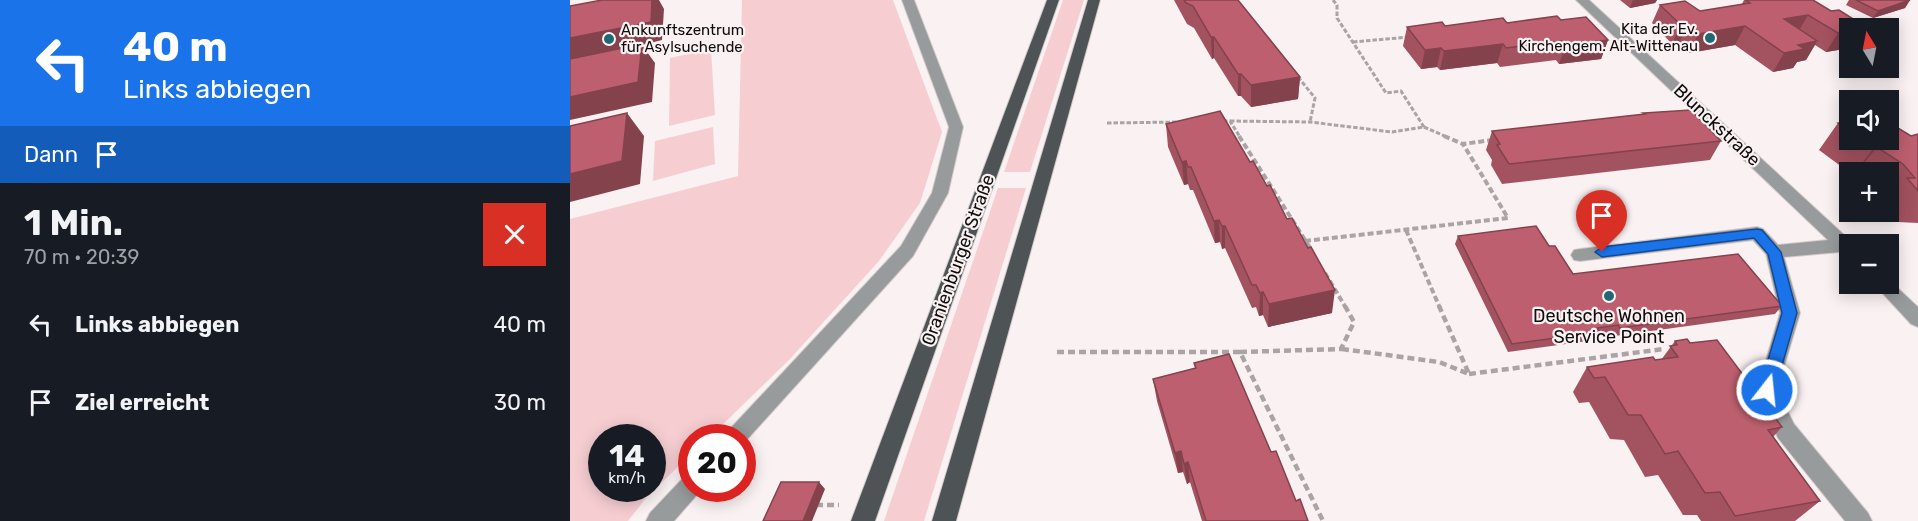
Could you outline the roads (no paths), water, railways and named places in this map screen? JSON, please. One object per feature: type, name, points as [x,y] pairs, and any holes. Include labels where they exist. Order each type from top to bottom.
[{"type":"main road","name":"Oranienburger Straße","points":[[863,521],[1053,0]]},
{"type":"main road","points":[[944,521],[1094,0]]},
{"type":"street","points":[[749,424],[907,251],[940,193],[956,127],[908,0]]},
{"type":"street","name":"Blunckstraße","points":[[1582,0],[1839,241]]},
{"type":"street","points":[[1580,255],[1757,233],[1774,252],[1790,313],[1767,390],[1786,431],[1860,521]]},
{"type":"street","points":[[1774,252],[1839,248]]},
{"type":"street","points":[[1893,294],[1918,319]]},
{"type":"street","points":[[658,521],[678,500]]},
{"type":"place","name":"Kita der Ev. Kirchengem. Alt-Wittenau","points":[[1710,38]]},
{"type":"place","name":"Ankunftszentrum für Asylsuchende","points":[[609,39]]},
{"type":"place","name":"Deutsche Wohnen Service Point","points":[[1609,296]]}]
